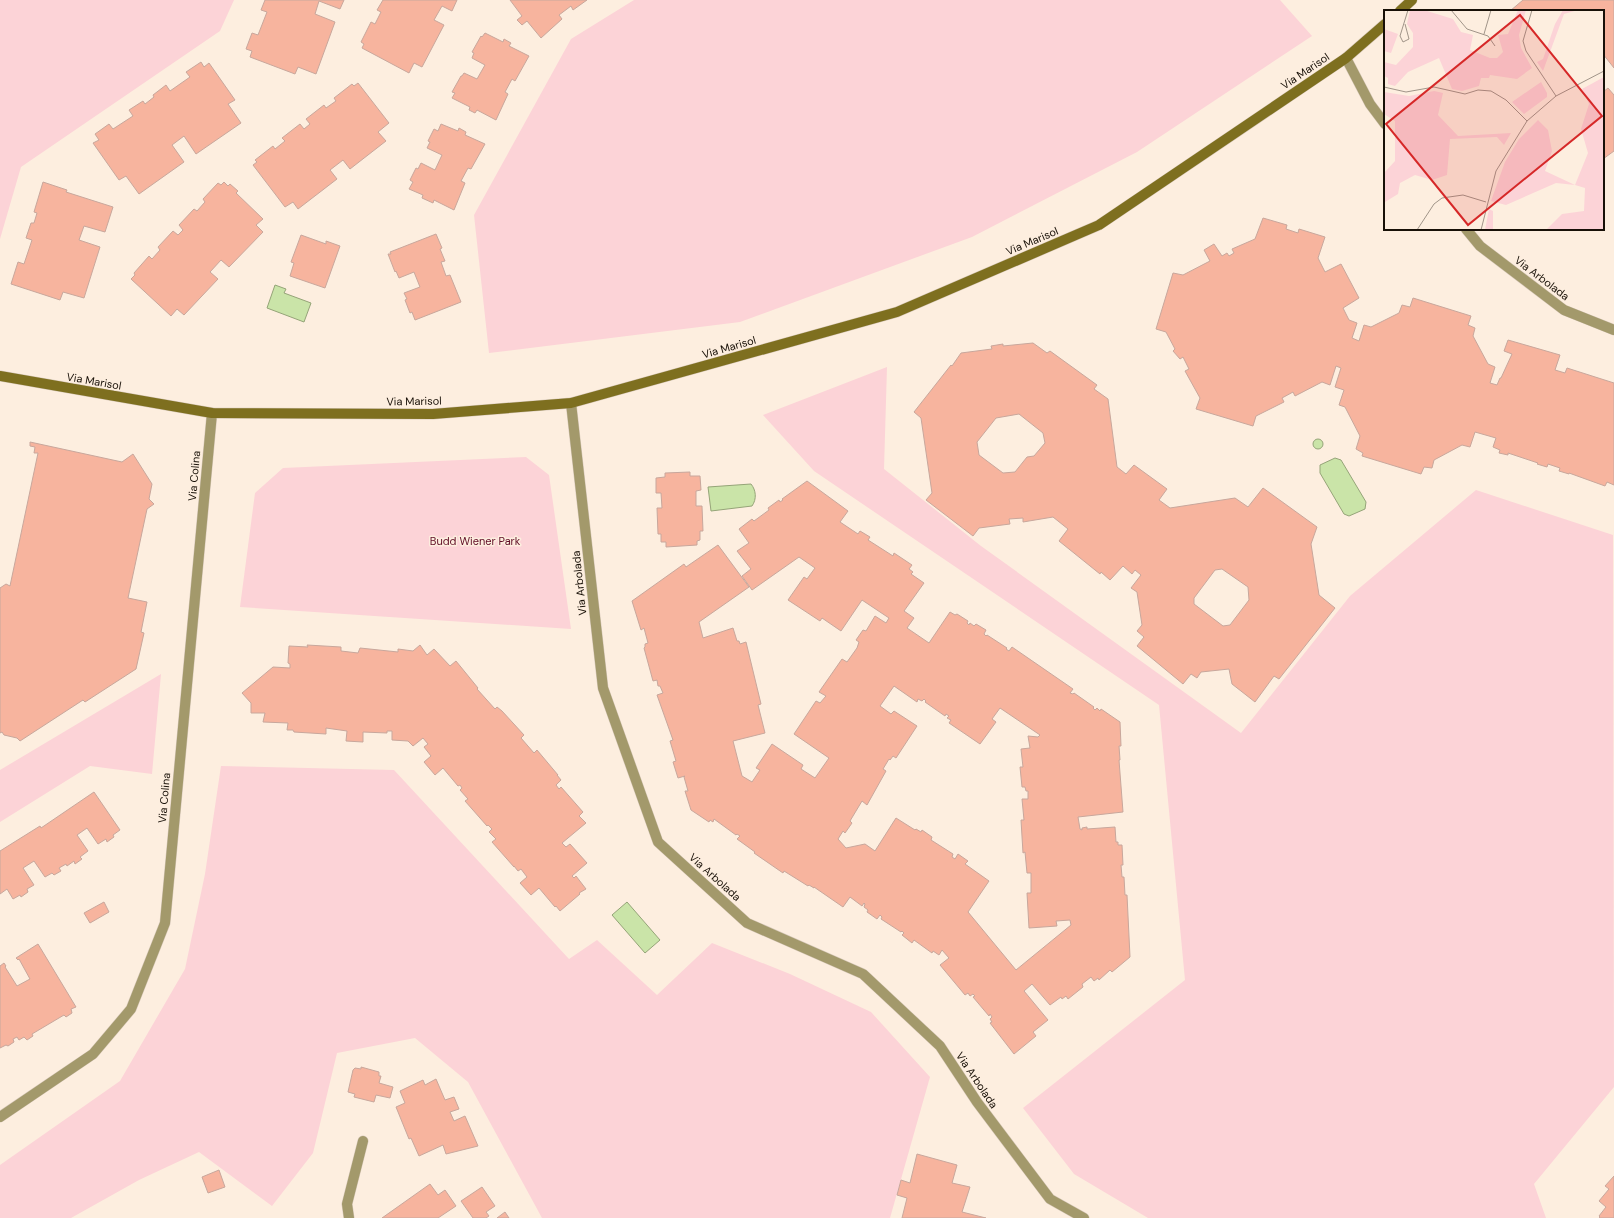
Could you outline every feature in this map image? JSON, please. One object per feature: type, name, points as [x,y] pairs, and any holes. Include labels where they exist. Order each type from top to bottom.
[{"type":"street","points":[[1401,10],[1412,0]]},
{"type":"street","name":"Via Marisol","points":[[0,376],[212,413],[434,414],[572,403],[897,312],[1099,225],[1346,58],[1384,25]]},
{"type":"street","points":[[1346,58],[1370,104],[1384,123]]},
{"type":"street","name":"Via Arbolada","points":[[1467,230],[1480,246],[1564,310],[1614,330]]},
{"type":"street","name":"Via Arbolada","points":[[572,403],[603,688],[658,842],[747,923],[863,974],[940,1046],[977,1102],[1050,1199],[1084,1218]]},
{"type":"street","name":"Via Colina","points":[[0,1116],[93,1054],[131,1009],[165,923],[212,413]]},
{"type":"street","points":[[349,1218],[347,1204],[362,1141]]},
{"type":"green space","points":[[0,0],[234,0],[220,31],[21,167],[0,239]]},
{"type":"green space","points":[[634,0],[1280,0],[1312,36],[1137,152],[972,237],[740,322],[489,353],[474,215],[571,39]]},
{"type":"green space","points":[[887,367],[884,469],[981,546],[1241,733],[1350,596],[1476,490],[1613,535],[1614,1087],[1534,1184],[1546,1218],[1148,1218],[1074,1174],[1023,1108],[1185,980],[1159,705],[814,471],[763,415]]},
{"type":"green space","name":"Budd Wiener Park","points":[[526,457],[549,475],[571,629],[240,607],[255,493],[283,468]]},
{"type":"green space","points":[[161,674],[152,774],[90,766],[0,822],[0,770]]},
{"type":"green space","points":[[221,766],[394,770],[569,959],[597,940],[657,995],[712,943],[790,974],[871,1012],[930,1077],[890,1218],[542,1218],[468,1082],[415,1038],[337,1053],[313,1153],[272,1206],[199,1152],[139,1180],[71,1218],[0,1218],[0,1165],[120,1081],[185,969],[205,874]]},
{"type":"shaded area","points":[[275,285],[286,289],[284,293],[311,303],[304,322],[267,308]]},
{"type":"shaded area","points":[[1316,439],[1320,439],[1322,440],[1322,448],[1316,449],[1313,446],[1313,442]]},
{"type":"shaded area","points":[[1335,458],[1341,460],[1366,502],[1365,509],[1349,516],[1344,514],[1320,473],[1320,465]]},
{"type":"shaded area","points":[[751,484],[755,495],[755,500],[752,506],[711,511],[708,487]]},
{"type":"shaded area","points":[[627,902],[660,940],[645,953],[612,915]]},
{"type":"building","points":[[265,0],[344,0],[340,9],[319,1],[315,14],[335,22],[316,74],[298,67],[295,74],[250,57],[252,51],[246,49],[252,33],[258,35],[267,12],[261,10]]},
{"type":"building","points":[[383,0],[457,0],[452,11],[442,6],[434,20],[444,25],[422,67],[414,63],[409,73],[362,48],[364,44],[361,42],[371,22],[375,24],[381,12],[377,10]]},
{"type":"building","points":[[510,0],[587,0],[573,10],[571,6],[559,15],[562,19],[541,38],[527,21],[522,25],[517,20],[522,16]]},
{"type":"building","points":[[1523,0],[1614,0],[1614,68],[1604,55],[1604,10],[1511,10]]},
{"type":"building","points":[[485,33],[503,42],[504,39],[511,43],[509,46],[529,56],[515,81],[512,79],[505,92],[508,94],[496,120],[477,110],[475,113],[469,110],[470,107],[452,98],[455,93],[452,92],[464,73],[477,79],[485,65],[472,58],[474,53],[472,52],[481,36],[482,37]]},
{"type":"building","points":[[201,62],[204,67],[209,63],[235,100],[228,104],[241,123],[196,154],[184,136],[172,145],[184,162],[139,194],[126,176],[119,180],[93,143],[99,140],[95,134],[109,124],[113,129],[133,116],[129,110],[143,101],[145,104],[154,97],[153,95],[166,85],[170,91],[190,77],[186,72]]},
{"type":"building","points":[[358,83],[389,123],[378,132],[386,141],[350,169],[343,160],[330,170],[337,179],[298,209],[293,202],[285,207],[253,165],[257,162],[255,160],[273,146],[275,149],[285,141],[282,138],[300,124],[304,129],[310,124],[306,119],[324,105],[326,108],[336,101],[334,98],[352,84],[354,86]]},
{"type":"building","points":[[1608,88],[1614,95],[1614,151],[1604,158],[1604,91]]},
{"type":"building","points":[[441,124],[458,131],[459,128],[466,132],[465,135],[485,144],[471,169],[468,168],[461,181],[465,183],[454,210],[434,200],[433,203],[422,198],[423,195],[409,189],[413,182],[410,180],[416,168],[418,169],[421,163],[435,170],[442,155],[427,148],[430,142],[428,141],[434,129],[438,131]]},
{"type":"building","points":[[43,182],[67,190],[66,192],[113,207],[105,232],[84,226],[79,240],[100,247],[84,298],[63,292],[60,300],[11,284],[18,262],[24,264],[32,240],[26,238],[31,223],[34,223],[37,213],[34,212]]},
{"type":"building","points":[[224,182],[228,186],[230,184],[238,191],[236,193],[263,219],[256,225],[263,232],[229,267],[221,260],[210,272],[218,279],[184,315],[177,309],[171,316],[131,279],[135,275],[134,273],[149,256],[152,259],[160,250],[158,247],[173,231],[178,235],[183,230],[179,225],[194,209],[197,211],[205,202],[203,199],[218,183],[221,185]]},
{"type":"building","points":[[1263,218],[1287,225],[1286,229],[1298,233],[1299,229],[1325,237],[1318,258],[1325,272],[1341,264],[1359,298],[1343,308],[1349,320],[1357,323],[1352,338],[1359,341],[1364,325],[1371,327],[1399,313],[1402,305],[1410,307],[1413,298],[1471,316],[1468,325],[1475,328],[1473,336],[1488,364],[1495,367],[1490,383],[1497,385],[1512,354],[1504,351],[1508,340],[1560,355],[1555,370],[1565,373],[1567,368],[1614,383],[1614,485],[1607,482],[1605,486],[1559,471],[1560,468],[1548,464],[1547,467],[1508,453],[1508,455],[1499,453],[1500,450],[1493,447],[1496,438],[1475,432],[1470,447],[1462,445],[1434,460],[1432,468],[1424,467],[1421,474],[1362,456],[1363,453],[1356,449],[1360,436],[1345,407],[1339,405],[1344,390],[1335,387],[1341,368],[1336,366],[1330,385],[1322,382],[1295,396],[1293,392],[1282,398],[1284,402],[1256,416],[1253,426],[1196,409],[1200,398],[1185,371],[1189,369],[1183,357],[1180,359],[1173,351],[1175,349],[1166,332],[1156,329],[1173,273],[1183,275],[1210,261],[1204,250],[1214,244],[1222,256],[1227,253],[1229,256],[1234,253],[1232,249],[1255,239]]},
{"type":"building","points":[[436,234],[442,248],[440,249],[445,261],[441,262],[446,276],[450,275],[461,302],[415,320],[412,312],[410,313],[404,293],[420,287],[414,272],[399,278],[388,254]]},
{"type":"building","points":[[301,235],[326,244],[326,241],[340,246],[325,288],[290,276],[294,263],[291,262]]},
{"type":"building","points":[[1033,343],[1047,353],[1050,351],[1097,385],[1094,389],[1108,399],[1117,467],[1126,474],[1134,465],[1167,489],[1159,500],[1170,508],[1235,498],[1248,507],[1263,488],[1317,527],[1311,544],[1319,595],[1335,608],[1279,679],[1274,676],[1255,702],[1232,684],[1229,669],[1201,672],[1197,678],[1191,674],[1183,684],[1137,646],[1144,637],[1137,631],[1142,625],[1137,592],[1131,588],[1141,575],[1135,570],[1132,574],[1123,566],[1110,580],[1101,572],[1100,574],[1059,541],[1068,529],[1053,517],[1023,522],[1023,518],[1009,519],[1010,524],[979,528],[973,536],[926,500],[932,493],[921,418],[914,412],[961,353],[992,349],[991,346],[1003,344],[1003,346]],"holes":[[[1019,414],[1043,433],[1045,443],[1034,456],[1027,457],[1015,472],[1003,473],[979,455],[977,442],[996,418]],[[1222,569],[1248,587],[1249,600],[1230,625],[1223,626],[1194,604],[1194,598],[1215,570]]]},
{"type":"building","points":[[30,442],[122,462],[133,454],[152,484],[149,499],[154,504],[147,509],[128,598],[147,602],[141,632],[144,633],[136,669],[85,702],[83,700],[20,741],[17,738],[4,735],[2,732],[0,733],[0,588],[6,584],[10,586],[38,453],[34,453],[35,447],[30,446]]},
{"type":"building","points":[[690,472],[690,476],[700,476],[701,490],[696,491],[696,506],[702,506],[703,531],[700,531],[700,540],[697,541],[697,545],[666,547],[666,542],[661,542],[661,534],[658,534],[657,508],[662,508],[661,493],[656,493],[656,478],[665,477],[665,473]]},
{"type":"building","points":[[807,481],[848,511],[840,522],[858,534],[860,531],[870,537],[868,540],[893,556],[894,553],[912,565],[909,569],[913,572],[911,574],[924,583],[904,611],[914,618],[907,628],[929,643],[950,612],[955,615],[957,614],[968,621],[967,623],[969,625],[970,623],[974,626],[976,624],[986,630],[984,634],[986,636],[987,635],[1007,648],[1006,649],[1009,651],[1012,647],[1073,689],[1070,693],[1074,693],[1094,707],[1093,708],[1095,710],[1097,708],[1100,711],[1101,709],[1120,722],[1121,746],[1119,746],[1119,760],[1123,812],[1078,817],[1080,829],[1082,830],[1082,828],[1087,827],[1087,829],[1115,827],[1116,842],[1118,842],[1118,845],[1122,845],[1123,865],[1121,865],[1122,877],[1124,877],[1125,895],[1127,895],[1130,957],[1112,972],[1110,970],[1099,980],[1098,978],[1094,981],[1091,977],[1082,984],[1083,987],[1068,999],[1066,996],[1062,999],[1061,997],[1050,1005],[1032,984],[1024,991],[1048,1020],[1033,1032],[1036,1036],[1014,1054],[990,1023],[992,1022],[990,1019],[992,1017],[990,1014],[989,1016],[973,997],[975,996],[973,994],[970,996],[968,993],[965,995],[940,965],[949,958],[942,950],[939,955],[933,951],[932,953],[914,940],[912,943],[902,935],[904,933],[902,931],[901,932],[881,919],[882,917],[880,915],[877,919],[867,912],[868,910],[864,907],[864,903],[862,906],[850,897],[843,907],[814,887],[808,886],[784,871],[783,873],[737,839],[740,836],[737,834],[736,835],[714,819],[713,822],[710,820],[709,822],[691,810],[685,791],[688,791],[685,776],[678,778],[673,762],[676,761],[670,741],[673,740],[657,695],[663,693],[660,686],[658,686],[657,680],[653,681],[644,648],[645,644],[648,643],[644,628],[641,630],[632,601],[684,564],[686,567],[718,545],[749,587],[699,622],[703,638],[733,628],[737,641],[739,641],[740,644],[746,642],[761,704],[758,705],[765,733],[733,741],[742,776],[752,782],[760,770],[756,768],[772,744],[803,765],[801,769],[815,778],[829,758],[794,734],[816,701],[820,703],[826,696],[819,692],[842,659],[847,662],[857,648],[859,642],[856,640],[863,630],[866,631],[875,616],[886,623],[889,618],[862,600],[841,631],[822,618],[820,621],[788,600],[804,577],[807,579],[815,568],[799,557],[752,590],[742,576],[751,569],[737,551],[749,543],[739,529],[752,519],[754,521],[769,510],[768,508],[779,500],[780,502],[783,500],[782,499]],"holes":[[[894,686],[917,702],[918,699],[922,701],[924,699],[926,701],[925,702],[945,716],[946,714],[949,716],[947,718],[951,720],[949,723],[980,744],[996,722],[992,719],[1000,708],[1040,735],[1038,737],[1028,736],[1030,748],[1021,749],[1023,767],[1020,767],[1022,787],[1025,787],[1026,791],[1028,791],[1028,799],[1022,799],[1024,820],[1021,820],[1023,853],[1025,852],[1027,873],[1031,873],[1031,893],[1027,893],[1029,928],[1057,926],[1056,921],[1070,920],[1071,925],[1016,970],[968,912],[989,881],[965,864],[968,861],[958,854],[955,859],[952,857],[953,854],[931,840],[932,837],[922,830],[921,832],[916,829],[915,830],[896,818],[875,851],[865,844],[846,848],[838,839],[843,831],[845,833],[852,823],[850,821],[862,801],[867,805],[886,771],[883,769],[889,759],[890,760],[893,756],[896,758],[917,726],[894,711],[891,714],[880,706]]]},
{"type":"building","points":[[307,645],[341,647],[341,651],[358,653],[360,648],[398,652],[398,649],[413,651],[420,645],[427,655],[434,649],[450,666],[456,661],[478,688],[477,689],[495,709],[497,707],[502,711],[524,735],[521,738],[534,753],[537,750],[561,780],[556,785],[559,789],[561,787],[583,812],[579,816],[586,823],[562,843],[566,847],[570,844],[587,863],[572,876],[574,878],[576,876],[586,889],[579,893],[580,894],[560,911],[539,888],[531,895],[520,883],[527,877],[521,869],[518,871],[514,867],[492,842],[496,839],[489,832],[492,829],[488,825],[487,826],[465,801],[468,799],[460,790],[462,788],[460,785],[458,786],[443,768],[435,775],[424,762],[431,756],[424,747],[428,744],[423,738],[413,746],[408,741],[392,740],[392,731],[387,731],[387,733],[363,732],[363,742],[346,741],[347,731],[326,728],[326,734],[294,732],[293,730],[287,730],[288,723],[263,722],[265,713],[251,713],[251,703],[242,693],[273,667],[290,668],[290,664],[288,663],[289,646],[308,647]]},
{"type":"building","points":[[94,792],[120,830],[113,835],[114,837],[107,842],[106,839],[98,844],[87,828],[77,835],[88,851],[80,857],[82,859],[75,864],[74,861],[67,866],[66,864],[59,868],[61,871],[54,875],[52,873],[45,877],[34,861],[23,868],[34,885],[27,889],[28,892],[21,897],[20,895],[13,899],[7,889],[0,894],[0,851],[40,826],[41,828]]},
{"type":"building","points":[[104,902],[109,912],[90,923],[84,913]]},
{"type":"building","points":[[38,944],[76,1007],[71,1009],[72,1013],[66,1017],[64,1015],[32,1034],[33,1036],[27,1040],[24,1037],[19,1040],[17,1037],[13,1039],[14,1042],[8,1046],[6,1045],[0,1048],[0,966],[4,963],[17,986],[30,979],[19,959],[18,960],[16,958]]},
{"type":"building","points":[[361,1067],[379,1072],[379,1076],[381,1076],[379,1083],[393,1087],[390,1098],[376,1095],[374,1102],[354,1097],[355,1094],[348,1092],[353,1070],[355,1068],[361,1069]]},
{"type":"building","points":[[436,1079],[445,1100],[454,1097],[459,1109],[450,1112],[454,1121],[465,1116],[478,1146],[446,1154],[443,1145],[419,1156],[411,1138],[409,1139],[396,1107],[405,1103],[400,1091],[423,1080],[425,1085]]},
{"type":"building","points":[[917,1154],[957,1165],[952,1183],[970,1187],[962,1212],[986,1218],[902,1218],[907,1198],[897,1195],[901,1180],[910,1183]]},
{"type":"building","points":[[219,1170],[225,1187],[208,1193],[202,1177]]},
{"type":"building","points":[[1614,1176],[1614,1218],[1599,1218],[1606,1207],[1599,1201],[1609,1189],[1605,1186]]},
{"type":"building","points":[[430,1184],[438,1195],[445,1190],[456,1206],[438,1218],[382,1218]]},
{"type":"building","points":[[482,1187],[495,1206],[486,1212],[489,1216],[486,1218],[473,1218],[461,1201]]},
{"type":"building","points":[[505,1212],[509,1218],[497,1218]]}]
